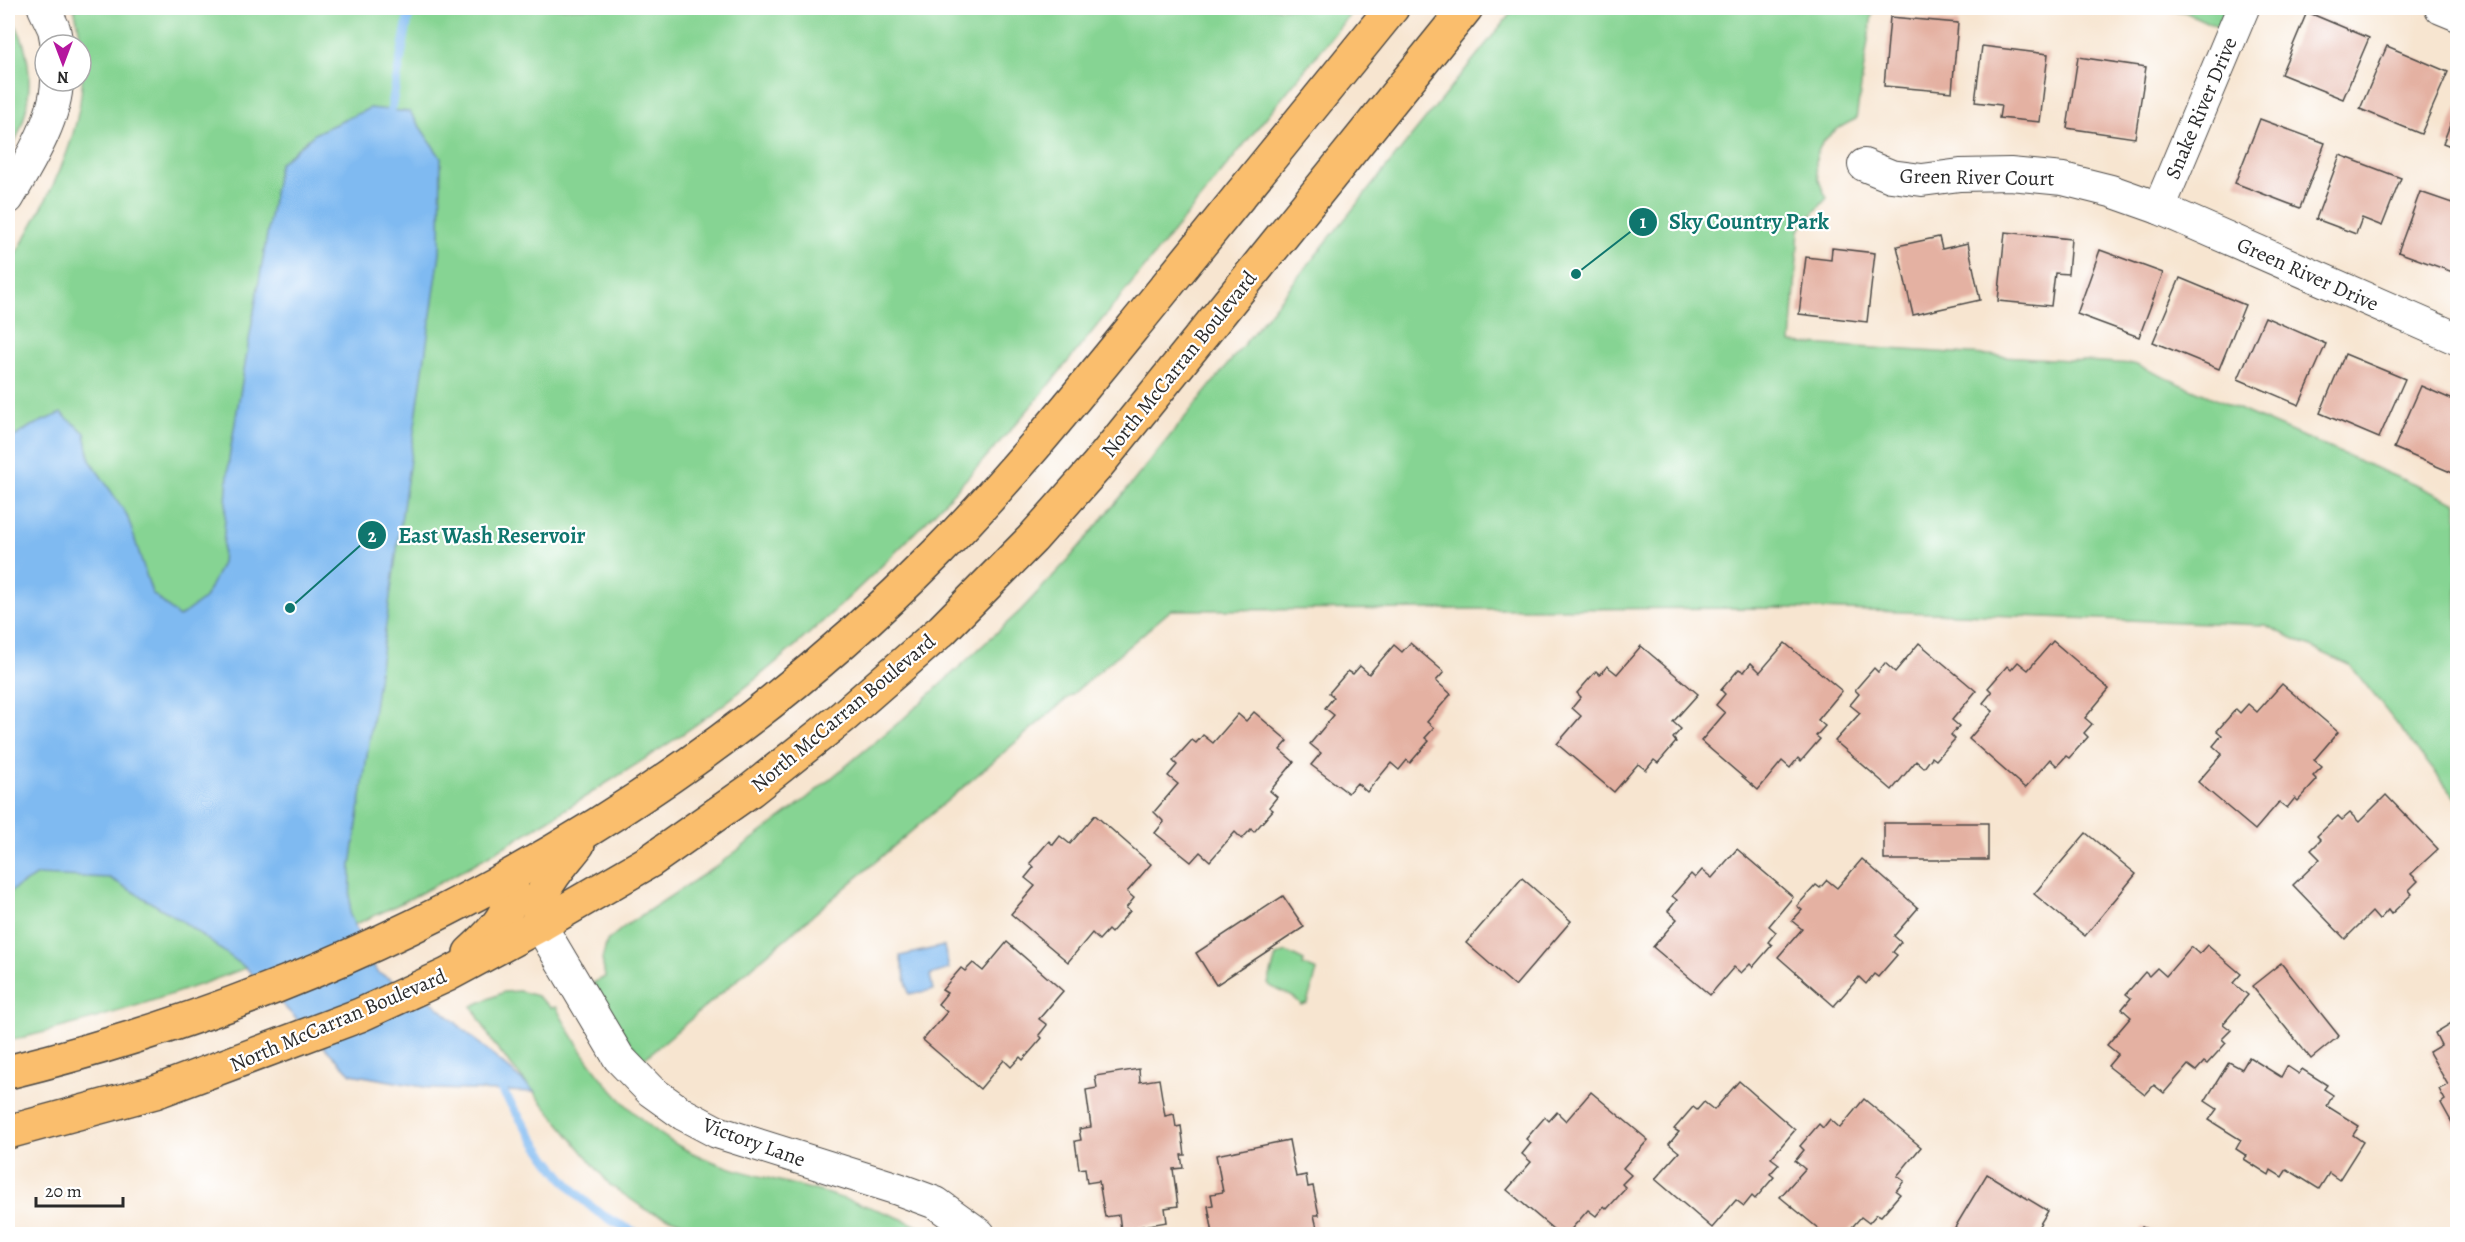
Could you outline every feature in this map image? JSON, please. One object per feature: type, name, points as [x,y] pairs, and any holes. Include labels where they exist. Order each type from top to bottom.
[{"type":"main road","points":[[8,1072],[83,1053],[176,1025],[339,962],[437,916],[511,876],[590,829],[713,746],[807,673],[935,556],[989,499],[1055,423],[1392,8]]},
{"type":"main road","name":"North McCarran Boulevard","points":[[8,1132],[165,1088],[360,1015],[447,975],[540,925],[650,861],[751,790],[844,716],[942,630],[1032,539],[1096,467],[1466,8]]},
{"type":"main road","points":[[540,925],[537,914],[540,899],[551,878],[590,829]]},
{"type":"main road","points":[[447,975],[498,925],[509,908],[513,888],[511,876]]},
{"type":"street","points":[[44,8],[55,33]]},
{"type":"street","name":"Snake River Drive","points":[[2159,208],[2243,8]]},
{"type":"street","points":[[2441,8],[2457,15]]},
{"type":"street","points":[[8,198],[33,155],[56,93]]},
{"type":"street","name":"Green River Court","points":[[1864,165],[1891,176],[1922,180],[1960,175],[2010,174],[2063,179],[2111,191],[2159,208]]},
{"type":"street","name":"Green River Drive","points":[[2159,208],[2457,339]]},
{"type":"street","name":"Victory Lane","points":[[540,925],[619,1058],[651,1091],[683,1114],[717,1132],[936,1203],[978,1234]]},
{"type":"green space","points":[[74,8],[1355,8],[1040,396],[966,480],[888,560],[806,637],[719,708],[663,747],[536,828],[441,882],[382,912],[209,982],[76,1024],[8,1041],[8,268],[58,175],[70,144],[79,112],[81,93],[93,93],[93,33],[79,33]]},
{"type":"green space","points":[[1515,8],[1873,8],[1856,119],[1832,133],[1818,151],[1817,172],[1827,198],[1799,230],[1791,343],[2134,364],[2457,503],[2457,800],[2351,666],[2265,625],[1788,608],[1171,610],[644,1059],[627,1039],[593,983],[605,977],[602,959],[607,941],[625,926],[718,865],[807,798],[903,719],[1020,611],[1068,560],[1124,493]]},
{"type":"green space","points":[[2153,8],[2226,8],[2217,27],[2185,12]]},
{"type":"green space","points":[[8,13],[18,29],[24,46],[29,83],[23,120],[8,154]]},
{"type":"green space","points":[[1286,952],[1304,961],[1303,965],[1317,971],[1307,1003],[1301,1005],[1295,998],[1268,984],[1276,956]]},
{"type":"green space","points":[[519,991],[537,996],[551,1008],[556,1007],[593,1067],[608,1085],[641,1119],[679,1146],[730,1168],[822,1192],[878,1210],[932,1234],[718,1234],[648,1211],[610,1185],[493,1043],[472,1006],[504,992]]},
{"type":"water","points":[[370,108],[410,112],[441,158],[440,253],[351,866],[350,915],[377,972],[431,1001],[535,1092],[435,1089],[351,1074],[246,968],[182,921],[110,878],[37,875],[8,893],[8,441],[31,426],[61,413],[85,433],[90,460],[127,515],[152,593],[179,617],[205,598],[222,563],[229,458],[279,164],[316,133]]},
{"type":"water","points":[[944,946],[949,969],[930,975],[933,990],[909,994],[900,956]]},
{"type":"building","points":[[2307,12],[2369,38],[2343,99],[2281,74]]},
{"type":"building","points":[[1890,17],[1958,23],[1952,92],[1884,86]]},
{"type":"building","points":[[1982,46],[2048,54],[2040,122],[1999,118],[2001,105],[1975,102]]},
{"type":"building","points":[[2387,46],[2448,72],[2421,134],[2360,109]]},
{"type":"building","points":[[2078,57],[2146,67],[2135,138],[2067,128]]},
{"type":"building","points":[[2458,107],[2458,149],[2443,143]]},
{"type":"building","points":[[2260,119],[2325,143],[2300,208],[2235,183]]},
{"type":"building","points":[[2340,155],[2401,178],[2382,226],[2362,218],[2356,234],[2316,219]]},
{"type":"building","points":[[2420,192],[2458,205],[2458,274],[2398,252]]},
{"type":"building","points":[[2005,232],[2071,239],[2068,274],[2055,273],[2051,306],[1998,301]]},
{"type":"building","points":[[1939,237],[1942,249],[1968,243],[1980,300],[1913,315],[1897,246]]},
{"type":"building","points":[[1832,248],[1875,253],[1867,322],[1799,314],[1806,257],[1831,260]]},
{"type":"building","points":[[2100,250],[2163,273],[2139,337],[2077,314]]},
{"type":"building","points":[[2180,278],[2245,305],[2219,369],[2153,342]]},
{"type":"building","points":[[2265,317],[2326,344],[2299,405],[2238,379]]},
{"type":"building","points":[[2345,354],[2405,379],[2379,438],[2320,413]]},
{"type":"building","points":[[2421,386],[2458,402],[2458,468],[2455,474],[2394,448]]},
{"type":"building","points":[[2053,641],[2109,689],[2085,718],[2092,724],[2084,733],[2088,737],[2069,758],[2066,756],[2057,766],[2050,759],[2025,788],[1969,739],[1993,711],[1983,703],[1992,692],[1988,688],[2007,666],[2011,670],[2018,662],[2028,670]]},
{"type":"building","points":[[1410,643],[1444,672],[1436,681],[1451,694],[1427,722],[1434,728],[1425,738],[1429,741],[1410,763],[1407,760],[1399,770],[1391,763],[1367,792],[1357,783],[1348,793],[1311,765],[1321,753],[1310,744],[1334,715],[1325,708],[1334,697],[1329,693],[1348,671],[1353,674],[1360,666],[1369,674],[1394,645],[1402,652]]},
{"type":"building","points":[[1785,643],[1842,691],[1818,720],[1825,726],[1816,736],[1820,739],[1801,761],[1798,758],[1790,768],[1782,761],[1758,790],[1701,741],[1725,713],[1716,705],[1725,694],[1721,690],[1739,669],[1744,672],[1751,663],[1760,672]]},
{"type":"building","points":[[1919,643],[1976,691],[1952,720],[1959,726],[1951,735],[1955,739],[1936,760],[1932,757],[1924,768],[1916,761],[1892,790],[1835,741],[1860,713],[1850,705],[1859,694],[1855,690],[1874,668],[1878,672],[1885,663],[1895,672]]},
{"type":"building","points":[[1641,646],[1698,694],[1673,722],[1681,729],[1673,738],[1676,742],[1658,763],[1654,760],[1646,770],[1638,764],[1614,792],[1557,744],[1581,716],[1572,708],[1581,697],[1577,693],[1596,671],[1600,675],[1607,666],[1617,674]]},
{"type":"building","points":[[2282,684],[2338,732],[2314,760],[2322,767],[2313,776],[2317,780],[2298,801],[2295,798],[2287,808],[2279,802],[2255,830],[2198,782],[2222,754],[2213,746],[2222,735],[2217,731],[2236,709],[2240,713],[2248,704],[2257,712]]},
{"type":"building","points":[[1254,712],[1288,741],[1280,750],[1294,762],[1270,791],[1277,797],[1269,807],[1273,810],[1254,832],[1251,829],[1242,839],[1235,832],[1210,861],[1200,852],[1191,862],[1155,833],[1164,822],[1154,812],[1178,784],[1168,776],[1177,765],[1173,761],[1192,740],[1196,743],[1203,735],[1213,743],[1238,714],[1246,721]]},
{"type":"building","points":[[2386,795],[2438,849],[2411,874],[2418,881],[2409,890],[2412,894],[2391,914],[2388,910],[2379,920],[2372,912],[2345,939],[2293,885],[2320,859],[2311,850],[2321,840],[2317,836],[2338,816],[2342,820],[2350,813],[2359,822]]},
{"type":"building","points":[[1095,815],[1151,864],[1127,892],[1134,898],[1126,908],[1130,911],[1111,933],[1108,930],[1099,940],[1092,933],[1068,962],[1011,914],[1035,886],[1025,878],[1034,867],[1030,863],[1049,841],[1053,845],[1060,836],[1070,844]]},
{"type":"building","points":[[1884,823],[1988,823],[1988,860],[1884,860]]},
{"type":"building","points":[[2086,833],[2136,874],[2085,936],[2034,894]]},
{"type":"building","points":[[1737,849],[1793,897],[1769,926],[1776,932],[1768,942],[1772,945],[1753,967],[1750,964],[1741,973],[1734,967],[1710,995],[1653,947],[1677,919],[1668,911],[1677,900],[1672,896],[1691,874],[1695,878],[1702,870],[1712,878]]},
{"type":"building","points":[[1862,859],[1918,908],[1894,936],[1901,942],[1893,952],[1897,955],[1878,977],[1874,974],[1866,984],[1859,977],[1834,1006],[1778,957],[1802,929],[1792,921],[1802,910],[1797,906],[1816,885],[1820,888],[1827,880],[1837,888]]},
{"type":"building","points":[[1522,878],[1571,921],[1515,986],[1466,943]]},
{"type":"building","points":[[1283,896],[1304,927],[1216,985],[1196,953]]},
{"type":"building","points":[[1007,942],[1063,991],[1039,1019],[1047,1025],[1039,1035],[1042,1038],[1023,1060],[1020,1057],[1011,1067],[1004,1060],[980,1089],[923,1040],[947,1012],[938,1004],[947,993],[942,990],[961,968],[965,971],[973,963],[983,971]]},
{"type":"building","points":[[2207,945],[2241,974],[2233,983],[2248,995],[2223,1024],[2231,1030],[2222,1039],[2226,1043],[2207,1064],[2204,1062],[2196,1071],[2188,1065],[2164,1093],[2154,1085],[2145,1095],[2108,1066],[2118,1054],[2107,1045],[2131,1017],[2122,1009],[2131,998],[2126,994],[2145,972],[2149,976],[2157,968],[2166,976],[2191,947],[2199,954]]},
{"type":"building","points":[[2281,963],[2339,1036],[2311,1059],[2252,986]]},
{"type":"building","points":[[2458,1019],[2458,1127],[2455,1128],[2441,1103],[2445,1100],[2439,1089],[2448,1085],[2429,1052],[2441,1045],[2435,1033]]},
{"type":"building","points":[[2249,1057],[2281,1077],[2287,1066],[2299,1074],[2302,1069],[2327,1085],[2324,1089],[2333,1095],[2327,1106],[2359,1126],[2353,1135],[2363,1142],[2339,1180],[2329,1173],[2319,1189],[2287,1169],[2282,1177],[2271,1170],[2269,1175],[2244,1159],[2247,1156],[2236,1149],[2241,1140],[2209,1120],[2217,1109],[2205,1101],[2229,1062],[2242,1069]]},
{"type":"building","points":[[1139,1069],[1140,1082],[1159,1079],[1165,1116],[1174,1114],[1176,1127],[1181,1126],[1185,1155],[1181,1155],[1183,1168],[1173,1169],[1178,1206],[1165,1208],[1167,1222],[1121,1230],[1119,1215],[1105,1217],[1099,1181],[1087,1183],[1085,1168],[1079,1169],[1075,1141],[1081,1140],[1079,1129],[1091,1127],[1086,1090],[1097,1088],[1095,1076]]},
{"type":"building","points":[[1739,1081],[1795,1130],[1771,1158],[1779,1164],[1770,1174],[1774,1177],[1755,1199],[1752,1196],[1744,1206],[1736,1200],[1712,1228],[1655,1179],[1679,1152],[1669,1144],[1679,1132],[1674,1129],[1693,1107],[1697,1110],[1704,1102],[1714,1110]]},
{"type":"building","points":[[1591,1092],[1648,1140],[1623,1168],[1631,1175],[1622,1184],[1626,1188],[1607,1209],[1604,1206],[1596,1216],[1588,1210],[1567,1234],[1559,1234],[1507,1190],[1531,1162],[1522,1154],[1531,1143],[1526,1139],[1545,1117],[1549,1121],[1557,1112],[1566,1121]]},
{"type":"building","points":[[1864,1099],[1921,1147],[1897,1176],[1904,1181],[1896,1191],[1900,1194],[1881,1216],[1877,1214],[1869,1223],[1861,1217],[1846,1234],[1825,1234],[1780,1197],[1805,1169],[1795,1161],[1804,1150],[1800,1146],[1819,1124],[1823,1128],[1830,1119],[1840,1128]]},
{"type":"building","points":[[1289,1140],[1296,1177],[1306,1175],[1308,1187],[1313,1186],[1319,1215],[1314,1215],[1317,1228],[1307,1230],[1308,1234],[1213,1234],[1208,1206],[1213,1205],[1211,1194],[1223,1192],[1216,1155]]},
{"type":"building","points":[[1987,1174],[2048,1211],[2034,1234],[1951,1234]]},
{"type":"building","points":[[2142,1227],[2159,1234],[2138,1234]]},
{"type":"waterway","points":[[391,110],[410,8]]},
{"type":"waterway","points":[[496,1081],[566,1182],[600,1214],[639,1234]]},
{"type":"place","name":"Sky Country Park","points":[[1576,274]]},
{"type":"place","name":"East Wash Reservoir","points":[[290,608]]}]
